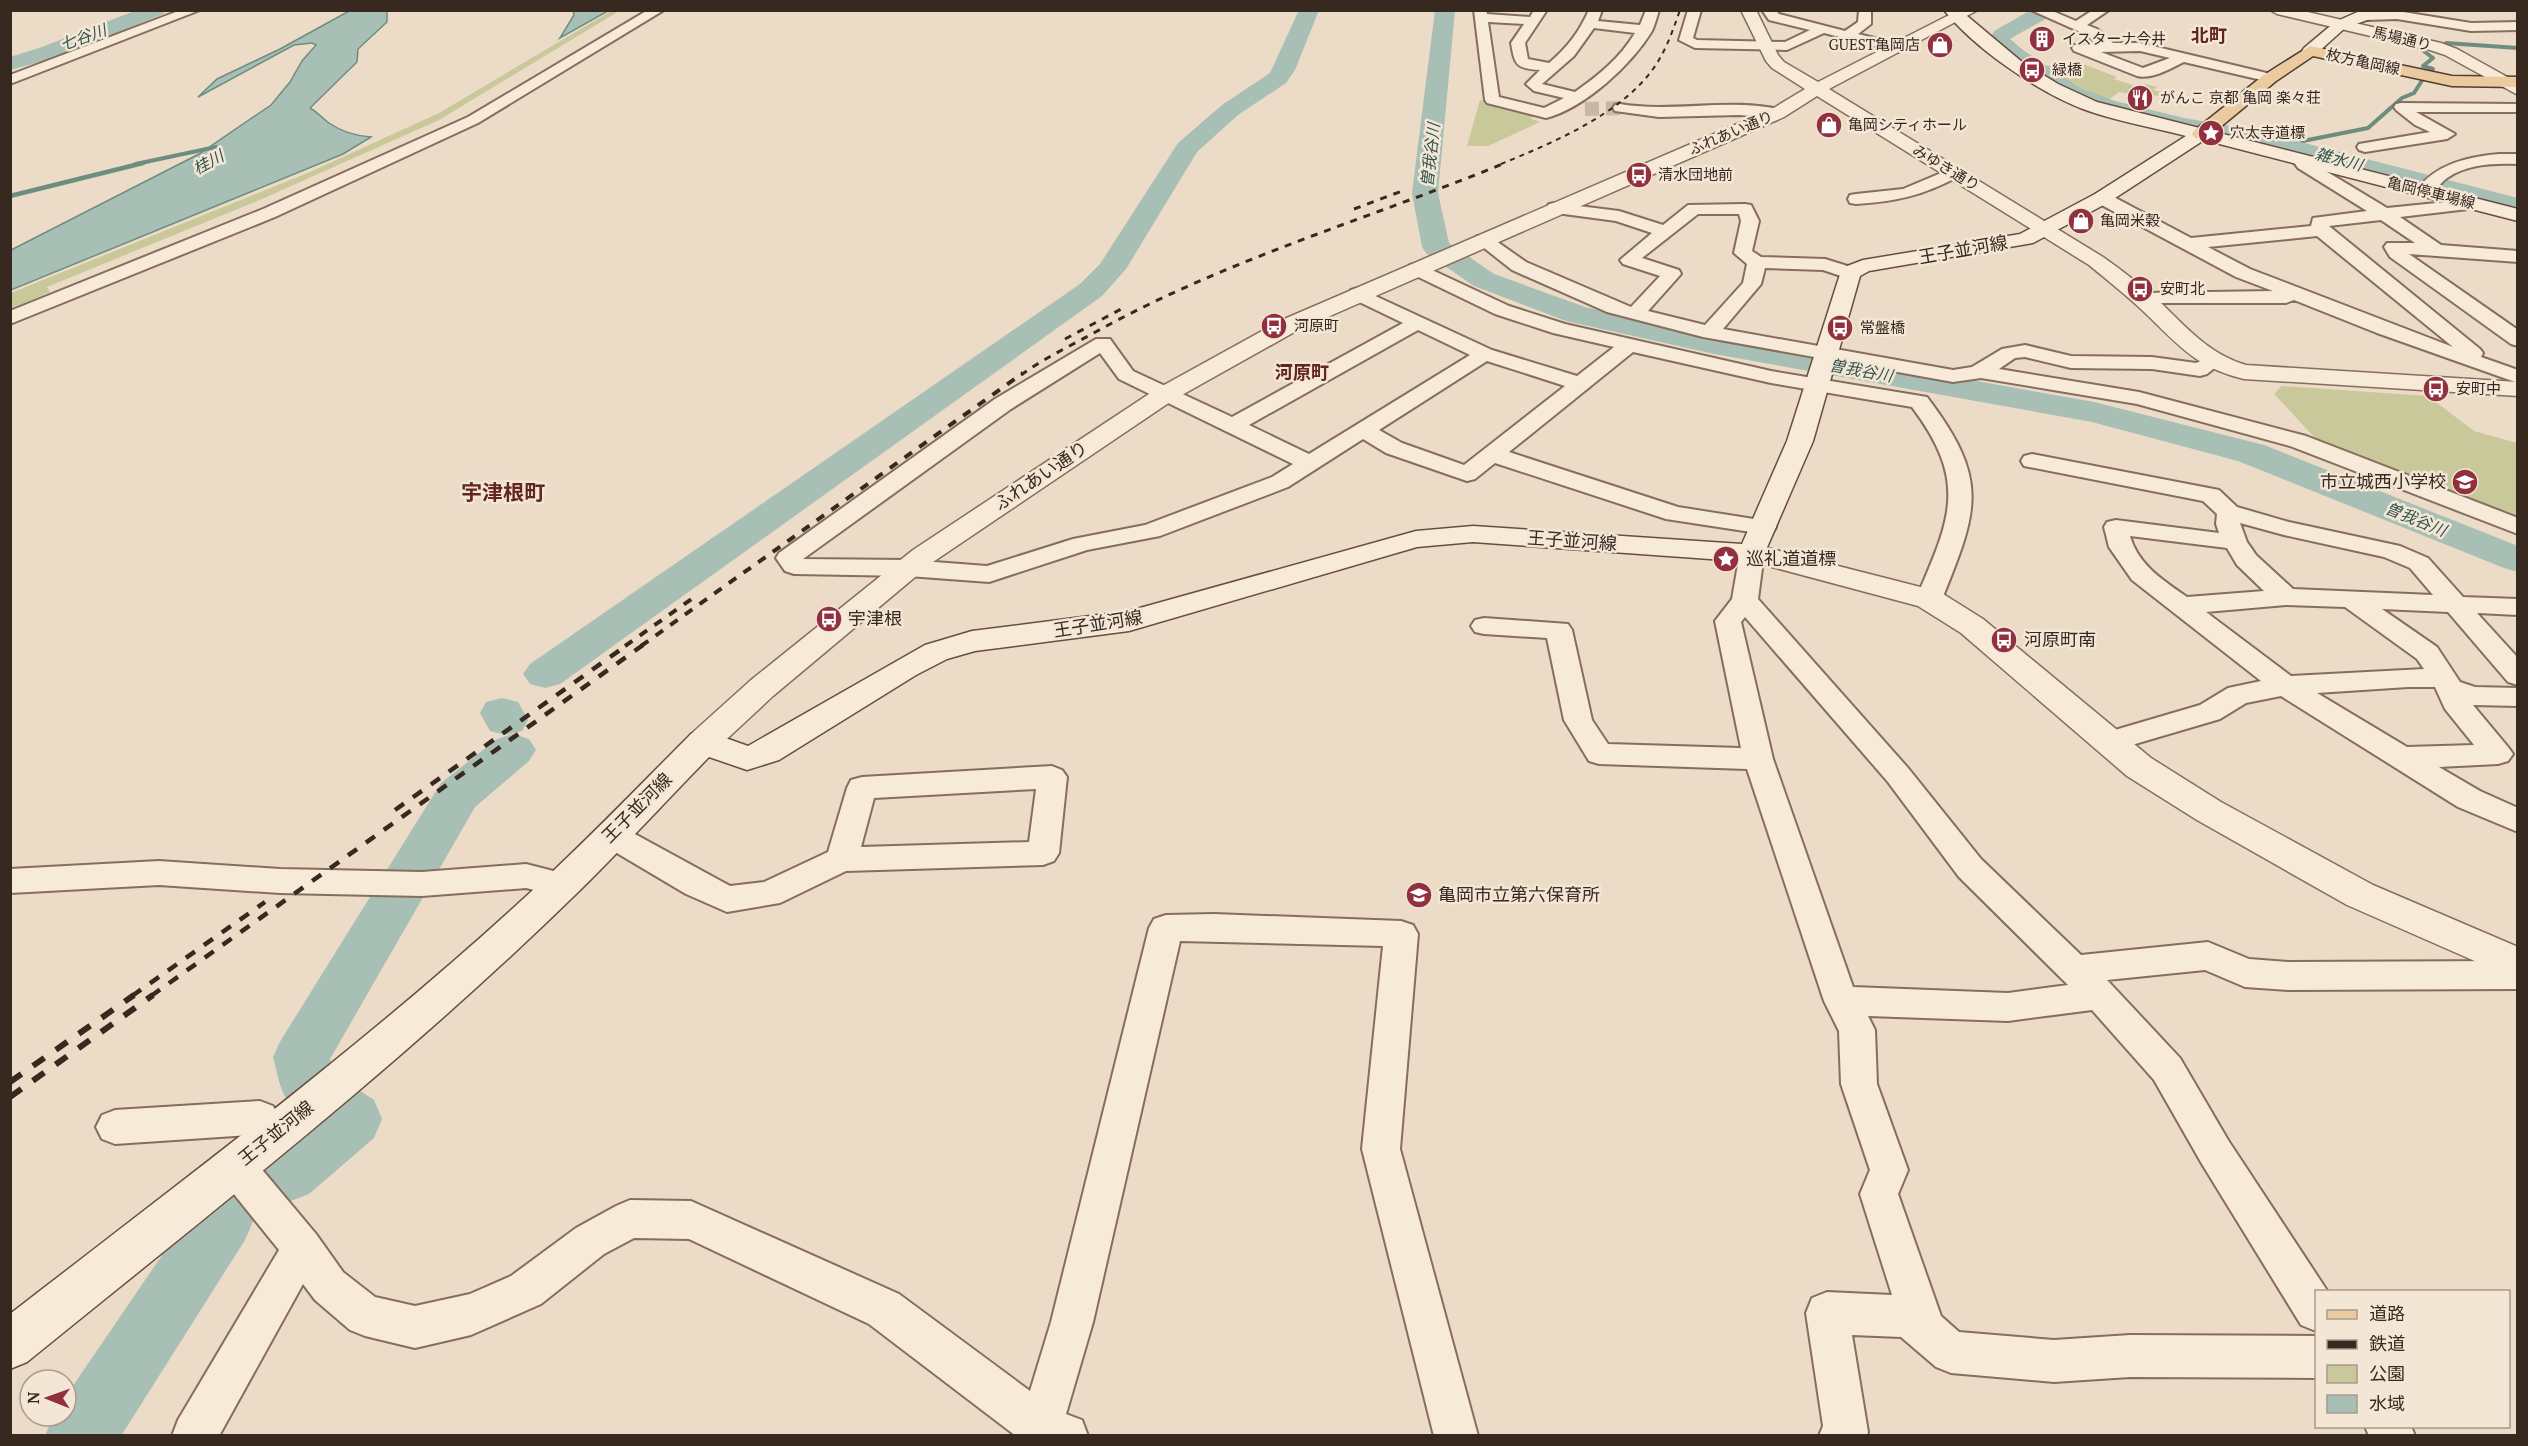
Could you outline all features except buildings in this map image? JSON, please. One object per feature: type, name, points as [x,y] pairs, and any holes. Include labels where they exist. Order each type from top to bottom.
[{"type":"main road","name":"枚方亀岡線","points":[[2203,131],[2270,78],[2310,51],[2452,81],[2513,85]]},
{"type":"street","points":[[10,80],[194,10]]},
{"type":"street","points":[[10,318],[269,213],[473,120],[658,10]]},
{"type":"street","points":[[1537,16],[1481,14],[1492,100],[1546,113],[1598,82],[1623,63],[1646,30],[1653,10]]},
{"type":"street","points":[[1695,10],[1686,40],[1689,43],[1787,46],[1823,29]]},
{"type":"street","points":[[1748,10],[1755,21],[1763,46]]},
{"type":"street","points":[[1768,10],[1774,17],[1898,48]]},
{"type":"street","points":[[1847,35],[1864,24],[1865,10]]},
{"type":"street","points":[[2077,26],[2103,10]]},
{"type":"street","name":"馬場通り","points":[[2277,10],[2451,52],[2513,85]]},
{"type":"street","name":"ふれあい通り","points":[[703,742],[762,688],[908,568],[1020,489],[1164,395],[1290,325],[1778,113],[1817,89],[1898,48],[1960,13]]},
{"type":"street","name":"亀岡停車場線","points":[[1960,13],[2019,68],[2060,93],[2114,113],[2203,131],[2301,161],[2517,215]]},
{"type":"street","points":[[2042,13],[2092,32],[2109,47]]},
{"type":"street","points":[[2310,51],[2340,25],[2368,13],[2397,15],[2471,27],[2517,26]]},
{"type":"street","points":[[1575,96],[1539,88],[1533,84],[1569,53],[1586,32],[1592,14],[1646,30]]},
{"type":"street","points":[[1537,16],[1518,43],[1521,61],[1526,65],[1551,67]]},
{"type":"street","name":"みゆき通り","points":[[1763,46],[1778,65],[2096,261],[2144,299],[2200,354],[2212,362]]},
{"type":"street","points":[[2183,57],[2161,68],[2142,73],[2079,48],[2140,47],[2183,57],[2270,78]]},
{"type":"street","points":[[1560,106],[1585,109]]},
{"type":"street","points":[[2365,147],[2447,134],[2420,122],[2401,107],[2517,108]]},
{"type":"street","points":[[1620,108],[1644,113],[1742,110],[1778,113]]},
{"type":"street","name":"王子並河線","points":[[1850,273],[1863,266],[2025,239],[2102,198],[2203,131]]},
{"type":"street","points":[[2498,159],[2517,166]]},
{"type":"street","points":[[2424,191],[2442,174],[2455,168],[2498,159],[2517,159]]},
{"type":"street","points":[[2301,161],[2436,249]]},
{"type":"street","points":[[1856,199],[1915,193],[1953,173]]},
{"type":"street","points":[[2102,198],[2243,273],[2297,296],[2517,377]]},
{"type":"street","points":[[2464,201],[2462,205],[2319,222],[2321,230],[2481,360],[2479,363]]},
{"type":"street","points":[[1555,208],[1619,216],[1665,232]]},
{"type":"street","points":[[1635,314],[1672,274],[1629,260],[1694,209],[1745,209],[1750,221],[1743,254],[1757,262],[1825,265],[1850,273],[1800,441],[1758,540],[1745,600],[1728,621],[1758,759],[1841,1001],[1857,1030],[1859,1084],[1889,1170],[1879,1194],[1923,1326]]},
{"type":"street","points":[[2188,244],[2321,230]]},
{"type":"street","points":[[1482,240],[1566,301],[1614,308],[1710,332],[1920,402],[1949,442],[1961,478],[1961,512],[1954,540],[1929,599]]},
{"type":"street","points":[[2517,257],[2393,247],[2396,253],[2517,341]]},
{"type":"street","points":[[1710,332],[1752,284],[1757,262]]},
{"type":"street","points":[[1417,269],[1502,310],[1533,321],[1628,346],[1771,377],[1822,369],[1953,376],[1980,372],[2139,398],[2298,441],[2517,527]]},
{"type":"street","points":[[1358,294],[1485,354],[1580,384]]},
{"type":"street","points":[[2144,299],[2297,296]]},
{"type":"street","points":[[1538,318],[1566,301]]},
{"type":"street","points":[[1234,425],[1418,322]]},
{"type":"street","points":[[2384,329],[2476,333],[2517,341]]},
{"type":"street","points":[[1310,463],[1126,375],[1103,343],[1002,404],[788,558],[794,566],[908,568],[989,574],[1082,544],[1151,531],[1280,482],[1485,354]]},
{"type":"street","points":[[1363,430],[1394,448],[1467,474],[1628,346]]},
{"type":"street","points":[[1980,372],[2009,352],[2025,351],[2071,362],[2152,363],[2200,370],[2212,362],[2244,372],[2517,389]]},
{"type":"street","points":[[1492,454],[1758,540]]},
{"type":"street","points":[[2032,461],[2211,495],[2229,512],[2284,528],[2391,551],[2419,562],[2517,676]]},
{"type":"street","points":[[2229,512],[2228,524],[2246,560],[2286,597]]},
{"type":"street","points":[[2235,542],[2116,527],[2121,547],[2141,575],[2285,686],[2469,799],[2517,821]]},
{"type":"street","name":"王子並河線","points":[[10,1345],[349,1074],[446,990],[562,885],[703,742],[747,758],[768,752],[904,668],[936,652],[972,641],[1129,621],[1416,539],[1473,534],[1758,540],[1929,599],[1972,626],[2139,766],[2209,811],[2360,895],[2517,966]]},
{"type":"street","points":[[2181,606],[2286,597],[2453,602],[2517,607]]},
{"type":"street","points":[[2350,599],[2427,653],[2447,683],[2455,702],[2498,754],[2401,758]]},
{"type":"street","points":[[1745,600],[1898,775],[1970,868],[2100,995],[2167,1069],[2215,1152],[2315,1308]]},
{"type":"street","points":[[1484,626],[1559,630],[1578,720],[1599,754],[1758,759]]},
{"type":"street","points":[[2108,742],[2210,712],[2238,694],[2285,686],[2408,678],[2447,683],[2474,696],[2517,697]]},
{"type":"street","points":[[610,835],[697,885],[727,899],[769,894],[842,859],[1043,853],[1052,777],[862,788],[842,859]]},
{"type":"street","points":[[10,881],[159,873],[280,881],[409,884],[526,876],[562,885]]},
{"type":"street","points":[[235,1166],[302,1248],[329,1286],[365,1315],[415,1327],[471,1314],[526,1290],[590,1241],[630,1219],[691,1220],[884,1309],[1048,1433],[1072,1322],[1166,928],[1214,927],[1401,934],[1382,1149],[1456,1436]]},
{"type":"street","points":[[2073,970],[2208,956],[2245,973],[2289,976],[2517,975],[2517,966]]},
{"type":"street","points":[[1841,1001],[2008,1007],[2100,995]]},
{"type":"street","points":[[115,1127],[260,1118],[281,1129]]},
{"type":"street","points":[[194,1436],[302,1248]]},
{"type":"street","points":[[1841,1436],[1846,1432],[1827,1313],[1909,1317],[1923,1326],[1951,1352],[2054,1361],[2130,1356],[2315,1357]]},
{"type":"green space","points":[[611,11],[619,11],[439,120],[262,199],[47,287],[50,292],[11,309],[11,293],[310,172],[439,113]]},
{"type":"green space","points":[[2083,64],[2117,77],[2114,79],[2139,87],[2146,84],[2157,87],[2153,90],[2167,93],[2162,97],[2149,94],[2144,97],[2119,92],[2104,103],[2080,95],[2038,69],[2051,65]]},
{"type":"green space","points":[[1480,100],[1535,116],[1530,118],[1540,122],[1488,146],[1467,146]]},
{"type":"green space","name":"市立城西小学校","points":[[2282,386],[2428,396],[2474,431],[2517,443],[2517,520],[2316,439],[2274,394]]},
{"type":"water","points":[[573,10],[608,11],[560,38],[574,15]]},
{"type":"water","name":"桂川","points":[[349,11],[387,11],[387,22],[358,49],[357,62],[310,108],[339,129],[355,135],[371,137],[343,154],[11,290],[11,250],[199,154],[271,105],[316,45],[312,43],[294,45],[198,97],[217,79],[280,49]]},
{"type":"waterway","name":"七谷川","points":[[10,64],[50,52],[156,10]]},
{"type":"waterway","points":[[545,674],[1091,290],[1111,269],[1187,148],[1230,110],[1278,78],[1284,70],[1309,10]]},
{"type":"waterway","name":"曽我谷川","points":[[1445,10],[1425,193],[1436,247],[1484,280],[1577,314],[1714,344],[2094,412],[2251,453],[2518,560]]},
{"type":"waterway","name":"雑水川","points":[[2001,35],[2047,10]]},
{"type":"waterway","name":"雑水川","points":[[2000,41],[2015,55],[2072,93],[2107,106],[2184,125],[2254,137],[2518,206]]},
{"type":"waterway","points":[[2446,43],[2518,48]]},
{"type":"waterway","points":[[2417,46],[2433,58],[2423,66],[2433,69],[2424,75]]},
{"type":"waterway","points":[[2283,145],[2368,128],[2402,98],[2414,93],[2423,79]]},
{"type":"waterway","name":"桂川","points":[[136,164],[216,147]]},
{"type":"waterway","points":[[10,196],[143,163]]},
{"type":"waterway","points":[[502,713],[506,720]]},
{"type":"waterway","points":[[288,1174],[353,1119],[310,1089],[301,1057],[458,795],[513,750]]},
{"type":"waterway","points":[[80,1436],[223,1219]]},
{"type":"tunnel","points":[[1585,109],[1620,108]]},
{"type":"railway","points":[[1501,164],[1584,126],[1622,100],[1639,85],[1658,62],[1680,10]]},
{"type":"railway","points":[[1021,375],[1092,334],[1193,284],[1244,262],[1505,163]]},
{"type":"railway","points":[[1354,209],[1402,191]]},
{"type":"railway","points":[[1065,339],[1123,308]]},
{"type":"railway","points":[[641,646],[1023,373]]},
{"type":"railway","points":[[625,646],[693,598]]},
{"type":"railway","points":[[395,810],[627,645]]},
{"type":"railway","points":[[151,996],[643,645]]},
{"type":"railway","points":[[132,996],[265,902]]},
{"type":"railway","points":[[10,1082],[134,995]]},
{"type":"railway","points":[[10,1097],[153,995]]},
{"type":"place","name":"イスターナ今井","points":[[2042,39]]},
{"type":"place","name":"GUEST亀岡店","points":[[1940,45]]},
{"type":"place","name":"緑橋","points":[[2032,70]]},
{"type":"place","name":"がんこ 京都 亀岡 楽々荘","points":[[2140,98]]},
{"type":"place","name":"亀岡シティホール","points":[[1829,125]]},
{"type":"place","name":"穴太寺道標","points":[[2211,133]]},
{"type":"place","name":"清水団地前","points":[[1639,175]]},
{"type":"place","name":"亀岡米穀","points":[[2081,221]]},
{"type":"place","name":"安町北","points":[[2140,289]]},
{"type":"place","name":"河原町","points":[[1274,326]]},
{"type":"place","name":"常盤橋","points":[[1840,328]]},
{"type":"place","name":"安町中","points":[[2436,389]]},
{"type":"place","name":"市立城西小学校","points":[[2465,482]]},
{"type":"place","name":"巡礼道道標","points":[[1726,559]]},
{"type":"place","name":"宇津根","points":[[829,619]]},
{"type":"place","name":"河原町南","points":[[2004,640]]},
{"type":"place","name":"亀岡市立第六保育所","points":[[1419,895]]},
{"type":"district","name":"北町","points":[[2209,36]]},
{"type":"district","name":"河原町","points":[[1302,373]]},
{"type":"district","name":"宇津根町","points":[[503,493]]}]
